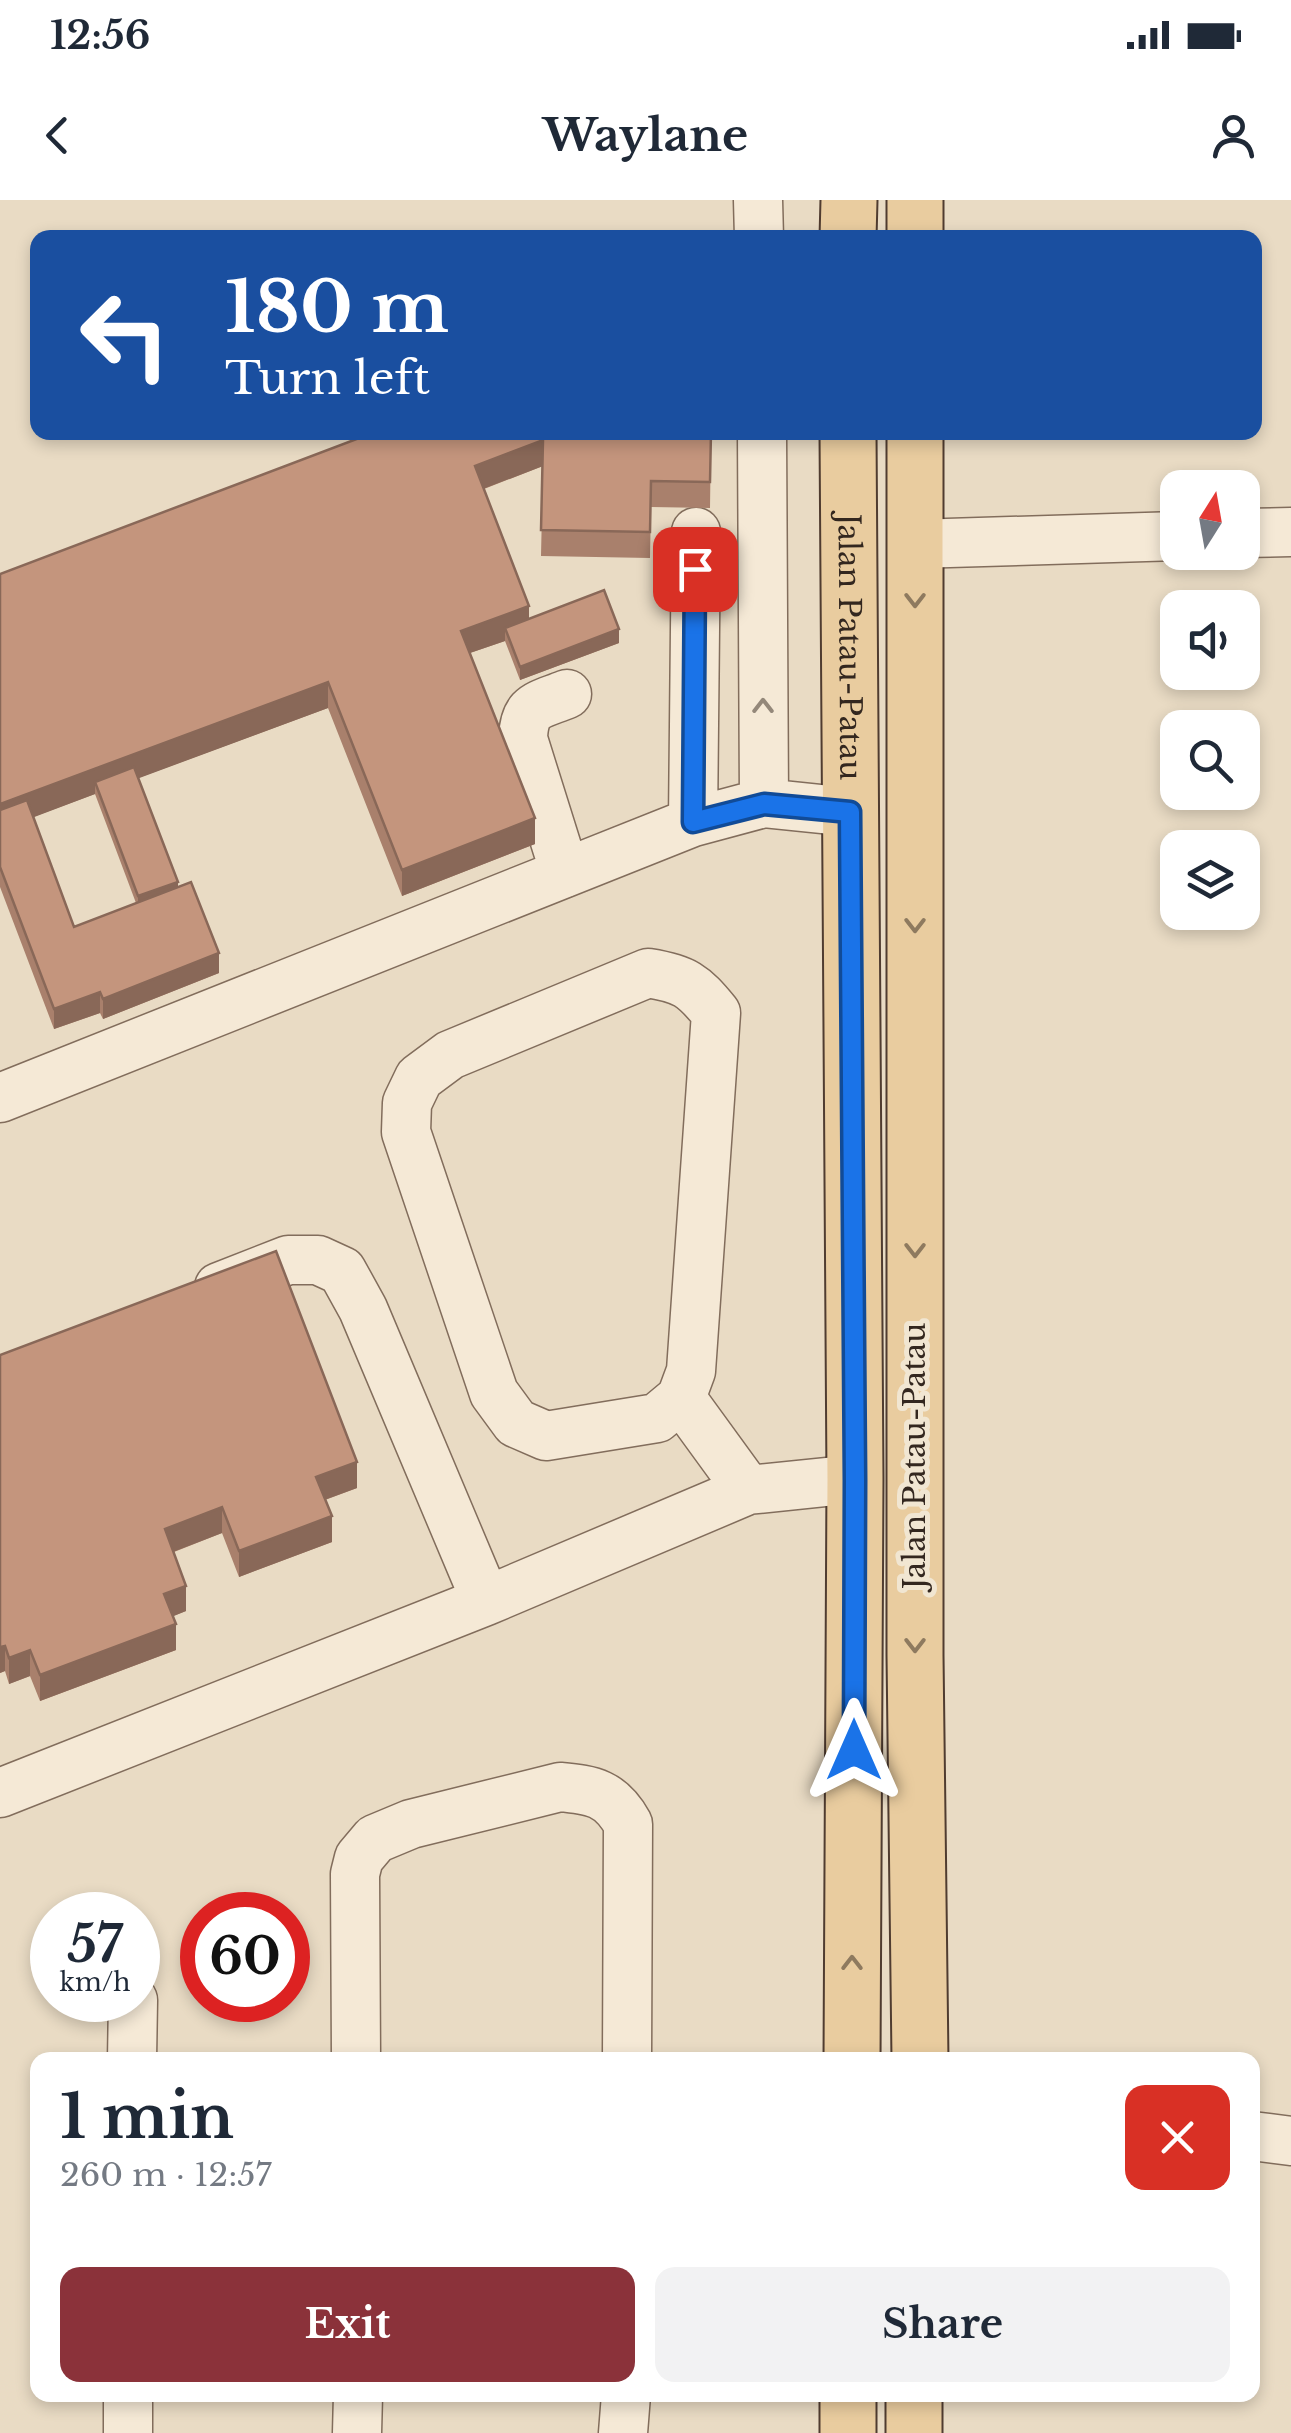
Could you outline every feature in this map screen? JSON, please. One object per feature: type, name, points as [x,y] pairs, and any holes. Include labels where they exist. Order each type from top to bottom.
[{"type":"main road","points":[[848,230],[849,200]]},
{"type":"main road","points":[[915,200],[915,230]]},
{"type":"main road","name":"Jalan Patau-Patau","points":[[848,440],[855,1480],[852,2052]]},
{"type":"main road","name":"Jalan Patau-Patau","points":[[915,440],[915,1655],[920,2052]]},
{"type":"main road","points":[[848,2402],[848,2433]]},
{"type":"main road","points":[[914,2402],[914,2433]]},
{"type":"lane","points":[[758,200],[758,230]]},
{"type":"lane","points":[[762,440],[764,804]]},
{"type":"lane","points":[[693,822],[696,532]]},
{"type":"lane","points":[[1260,533],[1291,532]]},
{"type":"lane","points":[[915,544],[1160,537]]},
{"type":"lane","points":[[566,694],[533,708],[524,721],[523,739],[566,874]]},
{"type":"lane","points":[[0,1098],[693,822],[764,804],[850,812]]},
{"type":"lane","points":[[648,974],[695,988],[716,1014],[691,1372],[681,1398],[657,1418],[546,1436],[516,1423],[494,1393],[406,1132],[407,1103],[420,1078],[450,1055],[648,974]]},
{"type":"lane","points":[[185,1300],[288,1260],[318,1260],[342,1270],[363,1310],[486,1601]]},
{"type":"lane","points":[[681,1398],[748,1490]]},
{"type":"lane","points":[[0,1793],[486,1601],[748,1490],[855,1480]]},
{"type":"lane","points":[[356,2052],[355,1874],[359,1858],[376,1839],[412,1824],[560,1787],[604,1796],[628,1824],[627,2052]]},
{"type":"lane","points":[[132,2022],[132,2052]]},
{"type":"lane","points":[[1260,2137],[1291,2142]]},
{"type":"lane","points":[[128,2402],[128,2433]]},
{"type":"lane","points":[[358,2402],[358,2433]]},
{"type":"lane","points":[[623,2433],[625,2402]]},
{"type":"building","points":[[354,440],[543,440],[475,466],[529,606],[461,631],[535,818],[402,870],[328,682],[0,804],[0,574]]},
{"type":"building","points":[[543,440],[711,440],[710,482],[651,481],[650,532],[541,530]]},
{"type":"building","points":[[604,590],[619,629],[520,667],[505,628]]},
{"type":"building","points":[[134,767],[178,882],[138,896],[95,782]]},
{"type":"building","points":[[27,800],[74,927],[191,882],[219,953],[103,999],[100,992],[54,1009],[0,867],[0,810]]},
{"type":"building","points":[[276,1251],[357,1462],[316,1477],[332,1516],[239,1551],[222,1507],[165,1529],[186,1586],[164,1594],[176,1624],[40,1675],[30,1650],[9,1658],[5,1646],[0,1647],[0,1355]]},
{"type":"route","points":[[695,569],[693,822],[764,804],[850,812],[854,1750]]}]
